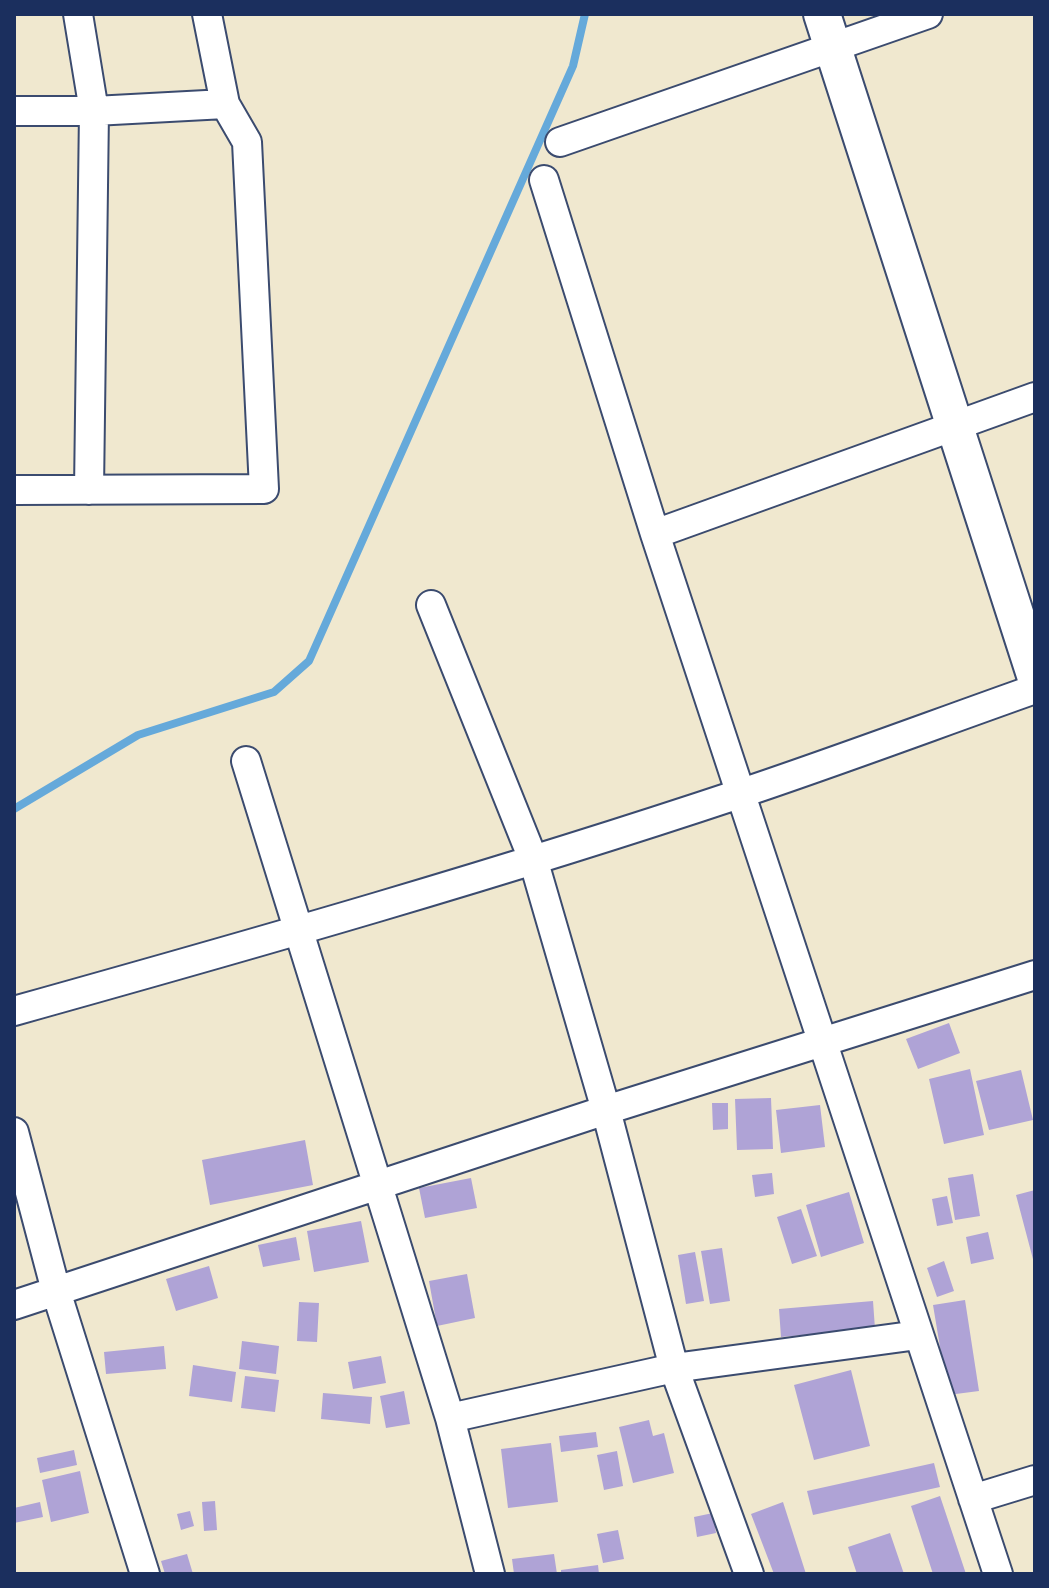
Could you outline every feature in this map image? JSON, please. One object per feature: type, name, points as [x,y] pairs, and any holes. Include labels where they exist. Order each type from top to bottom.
[{"type":"street","points":[[78,14],[94,111],[89,490]]},
{"type":"street","points":[[14,490],[264,489],[247,142],[225,104],[207,14]]},
{"type":"street","points":[[822,14],[1035,675]]},
{"type":"street","points":[[560,142],[928,14]]},
{"type":"street","points":[[14,111],[94,111],[225,104]]},
{"type":"street","points":[[544,180],[655,534],[998,1574]]},
{"type":"street","points":[[655,534],[1035,397]]},
{"type":"street","points":[[431,605],[533,859],[606,1110],[674,1368],[749,1574]]},
{"type":"street","points":[[14,1011],[300,931],[740,794],[1035,689]]},
{"type":"street","points":[[246,761],[450,1418],[490,1574]]},
{"type":"street","points":[[14,1305],[606,1110],[1035,975]]},
{"type":"street","points":[[14,1132],[56,1291],[145,1574]]},
{"type":"street","points":[[450,1418],[674,1368],[918,1335]]},
{"type":"street","points":[[973,1499],[1035,1480]]},
{"type":"building","points":[[949,1023],[960,1053],[918,1069],[906,1039]]},
{"type":"building","points":[[970,1069],[984,1135],[944,1144],[929,1079]]},
{"type":"building","points":[[1021,1070],[1033,1120],[989,1130],[976,1081]]},
{"type":"building","points":[[771,1098],[773,1149],[737,1150],[735,1099]]},
{"type":"building","points":[[712,1103],[728,1103],[728,1129],[713,1130]]},
{"type":"building","points":[[820,1105],[825,1147],[781,1153],[776,1110]]},
{"type":"building","points":[[305,1140],[313,1185],[210,1205],[202,1160]]},
{"type":"building","points":[[772,1173],[774,1194],[755,1197],[752,1175]]},
{"type":"building","points":[[973,1174],[980,1216],[955,1220],[948,1178]]},
{"type":"building","points":[[471,1178],[477,1208],[425,1218],[419,1188]]},
{"type":"building","points":[[1035,1190],[1035,1263],[1034,1263],[1016,1195]]},
{"type":"building","points":[[849,1192],[864,1243],[821,1257],[806,1205]]},
{"type":"building","points":[[947,1196],[953,1223],[937,1226],[932,1199]]},
{"type":"building","points":[[801,1209],[817,1256],[792,1264],[777,1217]]},
{"type":"building","points":[[361,1221],[369,1262],[314,1272],[307,1231]]},
{"type":"building","points":[[988,1232],[994,1259],[971,1264],[966,1237]]},
{"type":"building","points":[[296,1237],[300,1260],[263,1267],[258,1245]]},
{"type":"building","points":[[722,1248],[730,1301],[710,1304],[701,1251]]},
{"type":"building","points":[[695,1252],[704,1301],[686,1304],[678,1255]]},
{"type":"building","points":[[944,1261],[954,1291],[937,1297],[927,1268]]},
{"type":"building","points":[[209,1266],[218,1298],[176,1311],[166,1279]]},
{"type":"building","points":[[467,1274],[475,1318],[437,1326],[429,1281]]},
{"type":"building","points":[[965,1300],[979,1391],[948,1395],[933,1305]]},
{"type":"building","points":[[873,1301],[875,1329],[781,1337],[779,1309]]},
{"type":"building","points":[[299,1302],[319,1303],[317,1342],[297,1341]]},
{"type":"building","points":[[242,1341],[279,1346],[276,1374],[239,1369]]},
{"type":"building","points":[[164,1346],[166,1369],[106,1374],[104,1352]]},
{"type":"building","points":[[381,1356],[386,1383],[353,1389],[348,1362]]},
{"type":"building","points":[[193,1365],[236,1372],[232,1402],[189,1396]]},
{"type":"building","points":[[851,1370],[870,1446],[814,1460],[794,1385]]},
{"type":"building","points":[[245,1376],[279,1380],[275,1412],[241,1408]]},
{"type":"building","points":[[404,1391],[410,1424],[386,1428],[380,1396]]},
{"type":"building","points":[[323,1393],[372,1397],[370,1424],[321,1419]]},
{"type":"building","points":[[649,1420],[653,1436],[664,1433],[674,1473],[633,1483],[619,1427]]},
{"type":"building","points":[[596,1432],[598,1447],[561,1452],[559,1436]]},
{"type":"building","points":[[551,1443],[558,1502],[508,1508],[501,1449]]},
{"type":"building","points":[[74,1450],[77,1465],[40,1473],[37,1458]]},
{"type":"building","points":[[617,1451],[623,1486],[604,1490],[597,1455]]},
{"type":"building","points":[[934,1463],[940,1487],[813,1515],[807,1491]]},
{"type":"building","points":[[80,1471],[89,1513],[51,1522],[42,1480]]},
{"type":"building","points":[[940,1496],[966,1574],[933,1574],[911,1506]]},
{"type":"building","points":[[215,1501],[217,1530],[204,1531],[202,1502]]},
{"type":"building","points":[[40,1502],[43,1517],[14,1523],[14,1508]]},
{"type":"building","points":[[783,1502],[806,1574],[774,1574],[751,1514]]},
{"type":"building","points":[[190,1511],[194,1526],[181,1530],[177,1514]]},
{"type":"building","points":[[713,1513],[716,1533],[697,1537],[694,1517]]},
{"type":"building","points":[[618,1530],[624,1559],[603,1563],[597,1534]]},
{"type":"building","points":[[890,1533],[904,1574],[857,1574],[848,1547]]},
{"type":"building","points":[[187,1554],[193,1574],[165,1574],[161,1561]]},
{"type":"building","points":[[554,1554],[557,1574],[514,1574],[512,1559]]},
{"type":"building","points":[[598,1565],[599,1574],[561,1574],[561,1570]]},
{"type":"waterway","points":[[14,809],[138,735],[274,692],[309,661],[573,66],[585,14]]}]
